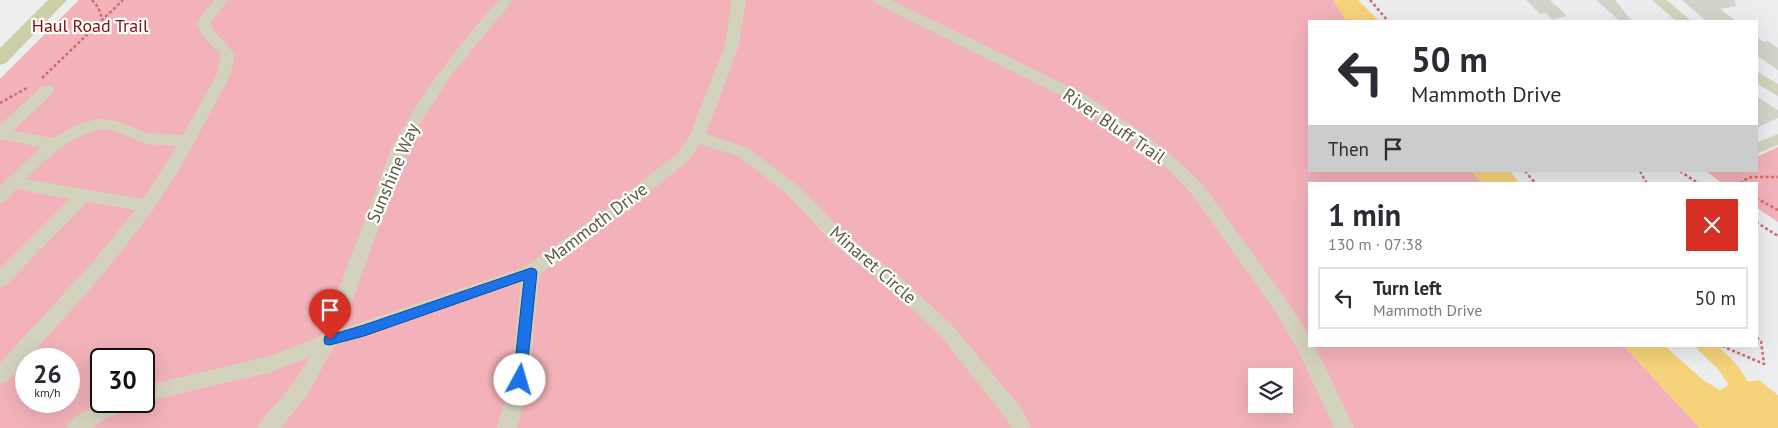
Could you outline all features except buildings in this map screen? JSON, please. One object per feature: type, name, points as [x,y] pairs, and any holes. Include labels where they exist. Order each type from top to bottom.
[{"type":"main road","points":[[0,59],[58,0]]},
{"type":"street","points":[[0,376],[99,267],[147,206],[172,168],[186,140],[224,76],[228,54],[206,31],[204,22],[221,0]]},
{"type":"street","name":"Sunshine Way","points":[[330,340],[399,150],[428,97],[475,35],[506,0]]},
{"type":"street","name":"Mammoth Drive","points":[[155,392],[272,364],[330,340],[531,272],[616,210],[683,157],[697,137],[732,45],[738,0]]},
{"type":"street","name":"River Bluff Trail","points":[[880,0],[915,16],[988,55],[1081,99],[1139,138],[1172,164],[1197,189],[1281,306],[1306,347],[1344,428]]},
{"type":"street","points":[[1659,0],[1683,20]]},
{"type":"street","points":[[1758,77],[1778,91]]},
{"type":"street","points":[[43,85],[0,134],[54,144]]},
{"type":"street","points":[[0,196],[54,144],[77,131],[91,126],[114,125],[140,137],[161,141],[186,140]]},
{"type":"street","name":"Minaret Circle","points":[[697,137],[743,152],[794,191],[839,239],[895,284],[946,330],[1015,415],[1021,428]]},
{"type":"street","points":[[1758,148],[1778,139]]},
{"type":"street","points":[[13,184],[147,206]]},
{"type":"street","points":[[0,280],[82,196]]},
{"type":"street","points":[[507,428],[520,380],[531,272]]},
{"type":"street","points":[[267,428],[308,380],[330,340]]},
{"type":"street","points":[[76,428],[97,413]]},
{"type":"path","points":[[92,0],[98,7],[102,18]]},
{"type":"path","points":[[43,85],[102,18],[124,0]]},
{"type":"path","points":[[1370,0],[1387,20]]},
{"type":"path","points":[[0,103],[32,85]]},
{"type":"path","points":[[1526,172],[1534,182]]},
{"type":"path","points":[[1681,172],[1696,182]]},
{"type":"path","points":[[1742,182],[1751,177],[1778,176]]},
{"type":"path","points":[[1758,199],[1778,210]]},
{"type":"path","points":[[1758,223],[1778,236]]},
{"type":"path","points":[[1724,347],[1764,364],[1761,341],[1758,339]]},
{"type":"green space","name":"Haul Road Trail","points":[[79,0],[1333,0],[1346,20],[1308,20],[1308,172],[1472,172],[1481,182],[1308,182],[1308,347],[1625,347],[1700,428],[0,428],[0,79]]},
{"type":"green space","points":[[1778,147],[1778,222],[1758,208],[1758,182],[1720,182],[1707,172],[1758,172],[1758,156]]},
{"type":"shaded area","points":[[1333,0],[1358,0],[1378,20],[1346,20]]},
{"type":"shaded area","points":[[1472,172],[1511,172],[1518,182],[1481,182]]},
{"type":"shaded area","points":[[1625,347],[1666,347],[1703,380],[1720,390],[1730,384],[1759,380],[1778,395],[1778,428],[1700,428]]},
{"type":"waterway","points":[[1706,347],[1723,362],[1739,383]]},
{"type":"route","points":[[330,340],[531,272],[520,380]]}]
